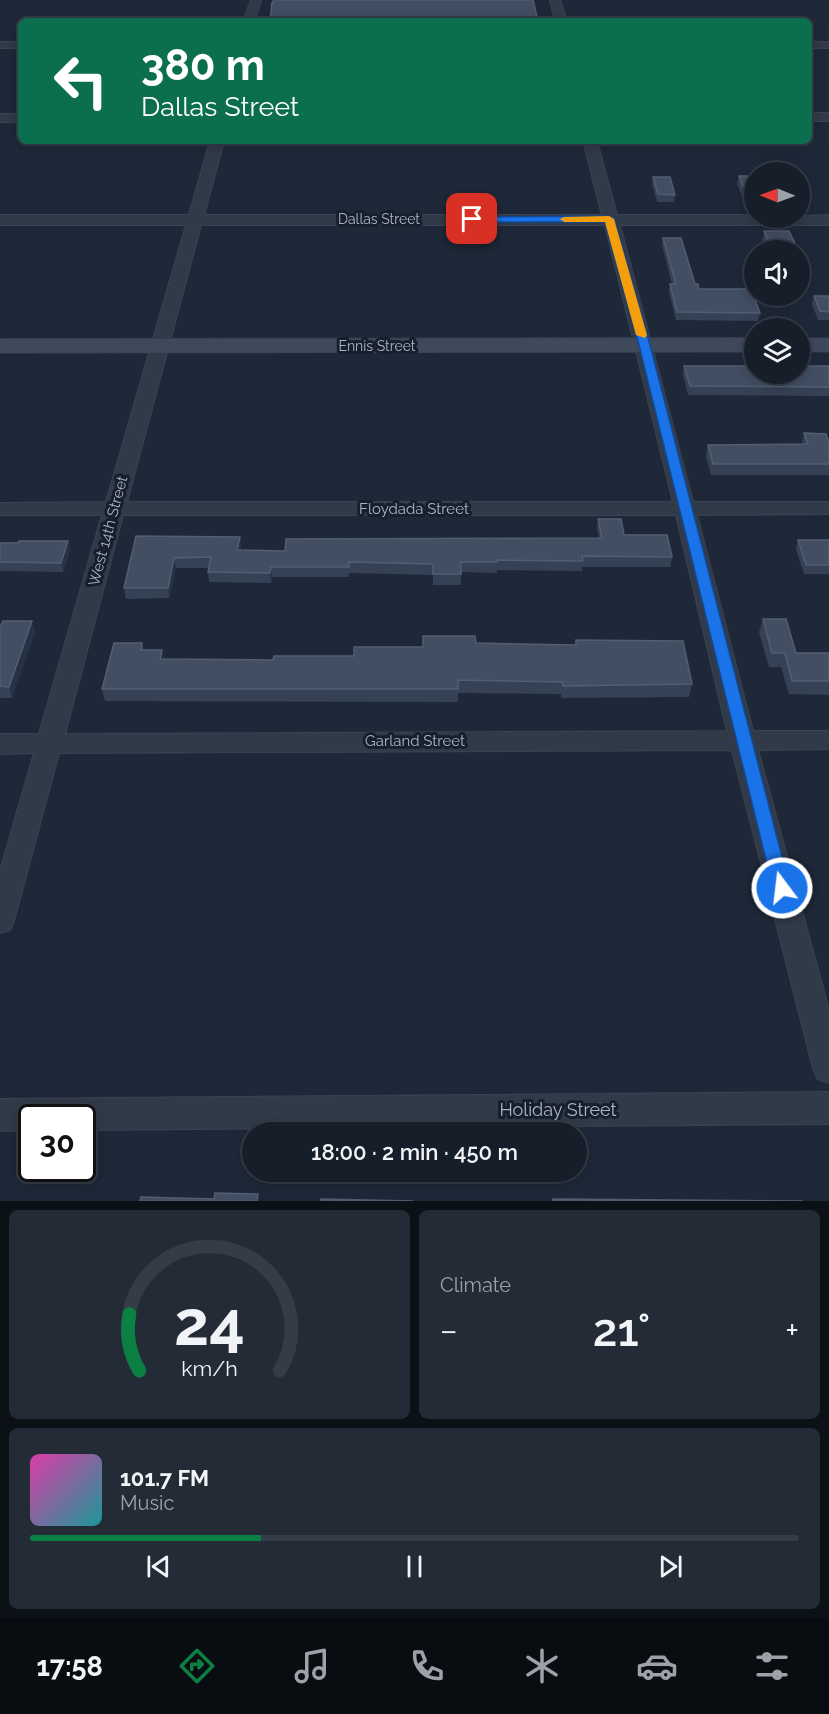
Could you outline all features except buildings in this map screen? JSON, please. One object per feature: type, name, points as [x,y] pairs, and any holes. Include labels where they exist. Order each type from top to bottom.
[{"type":"main road","name":"Ennis Street","points":[[0,346],[744,345]]},
{"type":"main road","points":[[810,345],[829,345]]},
{"type":"street","points":[[250,18],[256,0]]},
{"type":"street","points":[[555,0],[560,18]]},
{"type":"street","points":[[0,45],[18,45]]},
{"type":"street","points":[[812,45],[829,45]]},
{"type":"street","points":[[812,117],[829,117]]},
{"type":"street","points":[[0,118],[18,118]]},
{"type":"street","name":"West 14th Street","points":[[0,921],[51,744],[158,346],[216,144]]},
{"type":"street","points":[[591,144],[644,345],[742,739],[829,1068]]},
{"type":"street","name":"Dallas Street","points":[[0,220],[829,220]]},
{"type":"street","name":"Floydada Street","points":[[0,509],[829,508]]},
{"type":"street","name":"Garland Street","points":[[0,744],[829,740]]},
{"type":"street","name":"Holiday Street","points":[[0,1115],[829,1108]]},
{"type":"slow traffic","points":[[564,219],[609,219],[642,335]]},
{"type":"route","points":[[472,219],[609,219],[644,345],[742,739],[782,888]]}]
